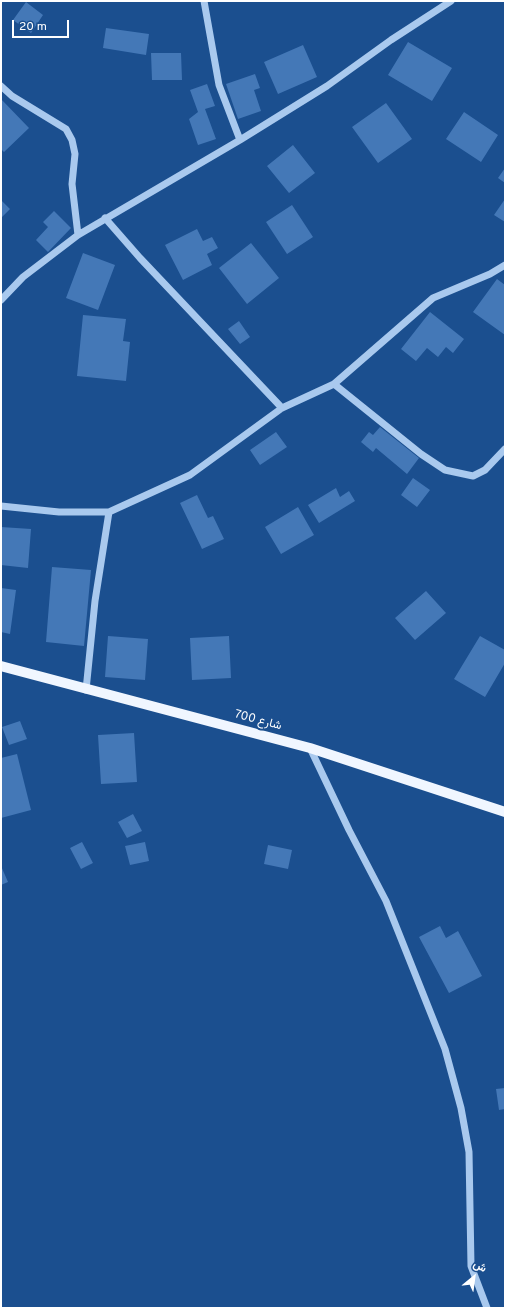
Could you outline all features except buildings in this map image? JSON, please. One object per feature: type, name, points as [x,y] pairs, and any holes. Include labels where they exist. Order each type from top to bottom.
[{"type":"main road","name":"شارع 700","points":[[1,666],[86,690],[310,748],[505,812]]},
{"type":"street","points":[[204,1],[219,85],[240,140]]},
{"type":"street","points":[[1,300],[23,277],[78,235],[240,140],[327,86],[391,40],[451,1]]},
{"type":"street","points":[[1,86],[12,96],[66,129],[72,140],[75,154],[72,184],[78,235]]},
{"type":"street","points":[[105,218],[140,258],[282,408]]},
{"type":"street","points":[[1,506],[59,512],[109,512],[190,475],[282,408],[334,384],[433,298],[490,274],[505,265]]},
{"type":"street","points":[[334,384],[422,454],[445,470],[473,476],[485,470],[505,449]]},
{"type":"street","points":[[86,690],[95,601],[109,512]]},
{"type":"street","points":[[310,748],[349,830],[386,901],[445,1049],[461,1108],[469,1152],[471,1266],[487,1308]]}]
